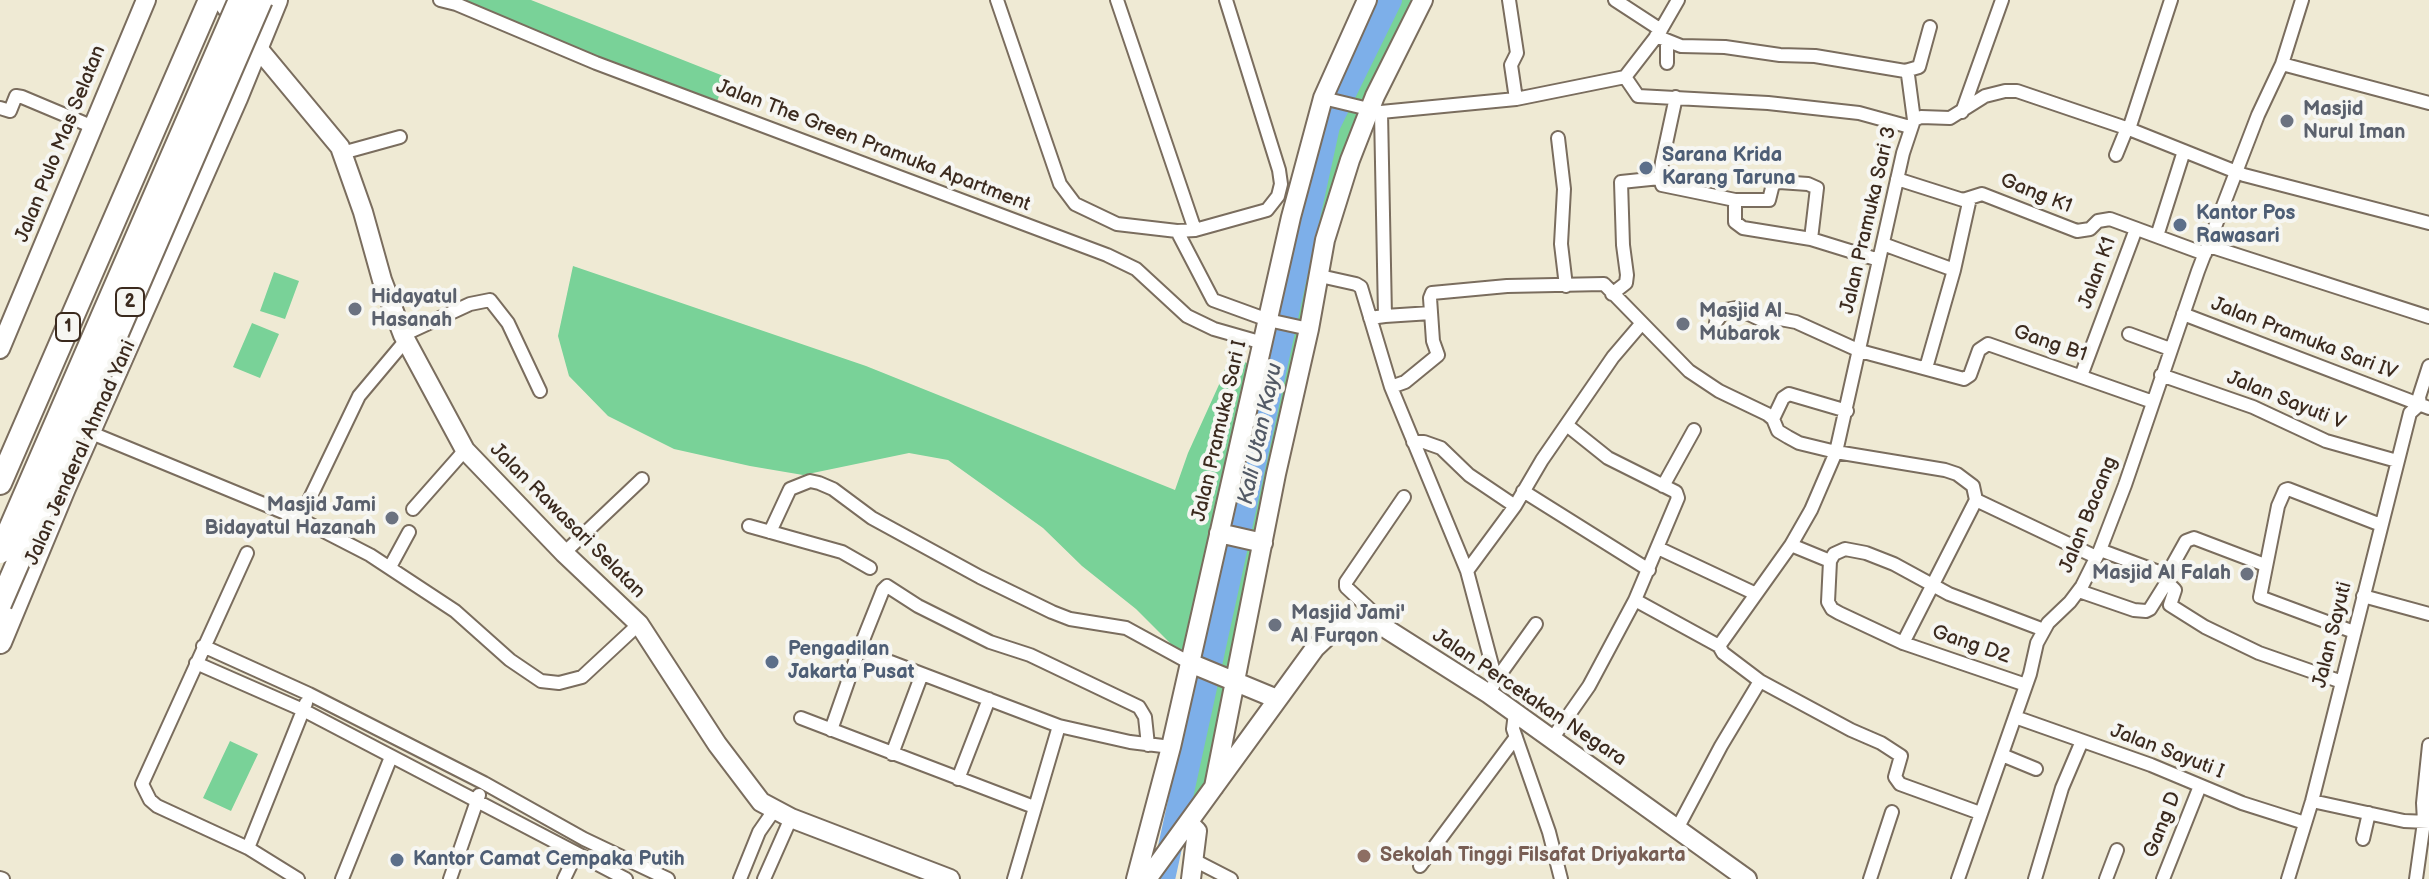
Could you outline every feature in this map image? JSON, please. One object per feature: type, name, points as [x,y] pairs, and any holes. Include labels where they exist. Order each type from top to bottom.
[{"type":"highway","name":"1","points":[[0,483],[210,0]]},
{"type":"highway","name":"2","points":[[0,552],[240,0]]},
{"type":"highway","name":"2","points":[[0,604],[261,0]]},
{"type":"highway","name":"Jalan Jenderal Ahmad Yani","points":[[0,642],[276,0]]},
{"type":"highway","points":[[179,72],[258,47]]},
{"type":"highway","points":[[179,72],[236,98]]},
{"type":"street","name":"Jalan Pulo Mas Selatan","points":[[1,343],[6,319],[146,0]]},
{"type":"street","name":"Jalan Rawasari Selatan","points":[[221,0],[340,147],[382,280],[405,338],[465,450],[564,553],[639,624],[717,744],[776,810]]},
{"type":"street","name":"Jalan The Green Pramuka Apartment","points":[[440,0],[454,2],[596,63],[1107,255],[1136,269],[1187,316],[1214,329],[1263,343]]},
{"type":"street","points":[[997,0],[1060,184],[1075,204],[1117,224],[1177,231],[1195,230],[1267,210],[1278,196],[1281,184],[1226,0]]},
{"type":"street","points":[[1117,0],[1195,230]]},
{"type":"street","name":"Jalan Pramuka Sari I","points":[[1143,879],[1263,343],[1273,321],[1287,231],[1325,98],[1367,0]]},
{"type":"street","points":[[1214,787],[1229,678],[1261,542],[1304,328],[1320,276],[1325,240],[1372,117],[1423,0]]},
{"type":"street","points":[[1509,0],[1517,53],[1511,65],[1516,99]]},
{"type":"street","points":[[1615,0],[1661,36],[1681,46],[1815,56],[1905,71],[1919,67],[1930,27]]},
{"type":"street","points":[[1325,98],[1372,117],[1516,99],[1625,77],[1661,36],[1678,0]]},
{"type":"street","points":[[1962,112],[2002,0]]},
{"type":"street","points":[[2116,155],[2128,129],[2171,0]]},
{"type":"street","points":[[2302,0],[2282,64],[2429,103]]},
{"type":"street","points":[[1661,36],[1667,63]]},
{"type":"street","name":"Jalan Bacang","points":[[1958,879],[2026,685],[2037,643],[2044,630],[2079,591],[2098,553],[2207,250],[2258,115],[2282,64]]},
{"type":"street","points":[[1625,77],[1638,96],[1745,101],[1859,113],[1912,123],[1908,75],[1905,71]]},
{"type":"street","name":"Jalan Pramuka Sari 3","points":[[1719,646],[1791,545],[1811,510],[1836,452],[1912,123],[1921,117],[1950,118],[1985,96],[2017,91],[2184,151]]},
{"type":"street","points":[[0,108],[10,111],[16,96],[22,97],[91,126]]},
{"type":"street","points":[[1676,97],[1660,178],[1665,187],[1735,200],[1769,200],[1773,184],[1779,182],[1817,188],[1811,239]]},
{"type":"street","points":[[1372,117],[1385,316]]},
{"type":"street","points":[[342,153],[400,137]]},
{"type":"street","points":[[1558,138],[1564,189],[1561,244],[1566,286]]},
{"type":"street","points":[[2157,236],[2184,151],[2238,173],[2429,223]]},
{"type":"street","points":[[1612,294],[1626,283],[1627,275],[1621,182],[1660,178]]},
{"type":"street","name":"Gang K1","points":[[1897,179],[1963,200],[1982,194],[2077,231],[2090,229],[2104,219],[2207,250]]},
{"type":"street","points":[[1926,368],[1954,270],[1970,198]]},
{"type":"street","points":[[1735,200],[1735,222],[1743,228],[1811,239],[1879,260]]},
{"type":"street","name":"Jalan K1","points":[[2081,376],[2136,229]]},
{"type":"street","points":[[1177,231],[1213,300],[1273,321],[1304,328]]},
{"type":"street","points":[[1883,244],[1954,270]]},
{"type":"street","points":[[2207,250],[2429,317]]},
{"type":"street","points":[[1320,276],[1361,287],[1391,387],[1467,571],[1493,687]]},
{"type":"street","points":[[1391,387],[1405,382],[1438,355],[1433,341],[1430,295],[1436,291],[1564,283],[1566,286],[1607,285],[1612,294],[1689,371],[1719,391],[1773,419],[1778,431],[1788,437],[1799,443],[1836,452],[1957,474],[1973,486],[1976,500],[1903,643]]},
{"type":"street","points":[[300,519],[359,396],[405,338],[470,304],[490,300],[508,323],[540,391]]},
{"type":"street","name":"Gang B1","points":[[1716,322],[1725,310],[1736,308],[1771,323],[1780,319],[1796,322],[1860,351],[1968,378],[1979,350],[1988,344],[2153,402]]},
{"type":"street","points":[[1370,318],[1431,313]]},
{"type":"street","name":"Jalan Pramuka Sari IV","points":[[2183,314],[2424,406]]},
{"type":"street","points":[[1467,571],[1515,506],[1542,460],[1613,357],[1642,323]]},
{"type":"street","points":[[2129,334],[2170,349]]},
{"type":"street","name":"Jalan Pramuka Sari IV","points":[[2424,406],[2419,397],[2429,366]]},
{"type":"street","name":"Jalan Sayuti V","points":[[2161,375],[2253,407],[2326,441],[2397,461]]},
{"type":"street","points":[[1773,419],[1787,394],[1804,396],[1847,411]]},
{"type":"street","name":"Jalan Sayuti","points":[[2288,879],[2312,801],[2410,413],[2424,406]]},
{"type":"street","points":[[1552,739],[1589,686],[1635,600],[1678,498],[1676,492],[1608,458],[1568,426]]},
{"type":"street","points":[[1663,486],[1694,430]]},
{"type":"street","points":[[89,432],[300,519],[390,567],[455,611],[510,660],[541,681],[559,683],[582,677],[639,624]]},
{"type":"street","points":[[1413,442],[1441,448],[1469,475],[1515,506]]},
{"type":"street","points":[[413,509],[465,450]]},
{"type":"street","points":[[564,553],[642,479]]},
{"type":"street","points":[[770,532],[790,489],[810,481],[819,483],[833,489],[872,518],[1028,600],[1070,619],[1126,628],[1193,664],[1277,699]]},
{"type":"street","points":[[2354,632],[2261,599],[2278,506],[2286,489],[2381,525]]},
{"type":"street","points":[[1523,491],[1649,570]]},
{"type":"street","points":[[1385,628],[1378,617],[1346,587],[1346,582],[1404,497]]},
{"type":"street","points":[[1976,500],[2098,553],[2163,575],[2175,589],[2171,606],[2205,627],[2259,653],[2342,682]]},
{"type":"street","points":[[749,526],[842,552],[870,568]]},
{"type":"street","points":[[390,567],[409,532]]},
{"type":"street","points":[[1222,534],[1261,542]]},
{"type":"street","points":[[2079,591],[2134,610],[2146,611],[2190,538],[2265,565]]},
{"type":"street","points":[[1791,545],[1830,561],[1839,551],[1853,549],[1884,560],[1949,594],[2044,630]]},
{"type":"street","points":[[1658,548],[1756,594]]},
{"type":"street","points":[[247,553],[142,784],[150,800],[157,806],[248,848],[298,879]]},
{"type":"street","name":"Gang D2","points":[[1830,561],[1827,592],[1832,609],[1903,643],[2026,685]]},
{"type":"street","points":[[831,730],[859,650],[887,586],[918,606],[990,642],[1030,655],[1139,707],[1145,717],[1148,745]]},
{"type":"street","points":[[2363,596],[2429,613]]},
{"type":"street","points":[[1635,600],[1719,646],[1723,653],[1760,681],[1901,756],[1895,777],[1900,784],[1980,813]]},
{"type":"street","points":[[1493,687],[1536,624]]},
{"type":"street","points":[[1143,879],[1189,823],[1315,648],[1333,631],[1363,625],[1385,628]]},
{"type":"street","name":"Jalan Percetakan Negara","points":[[1385,628],[1493,687],[1515,713],[1747,879]]},
{"type":"street","points":[[203,646],[309,694],[484,783],[584,839],[668,879]]},
{"type":"street","points":[[859,650],[1059,726],[1171,747]]},
{"type":"street","points":[[196,663],[303,710],[626,879]]},
{"type":"street","points":[[892,754],[922,674]]},
{"type":"street","points":[[1678,827],[1760,681]]},
{"type":"street","points":[[248,848],[309,694]]},
{"type":"street","points":[[958,779],[989,699]]},
{"type":"street","points":[[1515,713],[1512,724],[1549,832],[1561,879]]},
{"type":"street","name":"Jalan Sayuti I","points":[[2015,717],[2305,823]]},
{"type":"street","points":[[801,718],[1034,807]]},
{"type":"street","points":[[1014,879],[1059,726]]},
{"type":"street","points":[[1420,866],[1516,737]]},
{"type":"street","points":[[2035,879],[2062,788],[2082,741]]},
{"type":"street","points":[[2416,879],[2426,822],[2423,803],[2429,745]]},
{"type":"street","points":[[2002,755],[2036,769]]},
{"type":"street","points":[[342,879],[391,757]]},
{"type":"street","points":[[450,879],[484,783]]},
{"type":"street","name":"Gang D","points":[[2163,879],[2200,786]]},
{"type":"street","points":[[2312,801],[2426,822]]},
{"type":"street","points":[[740,879],[759,832],[776,810]]},
{"type":"street","points":[[764,879],[776,810]]},
{"type":"street","points":[[776,810],[950,879]]},
{"type":"street","points":[[1870,879],[1892,812]]},
{"type":"street","points":[[2363,839],[2369,813]]},
{"type":"street","points":[[1189,823],[1197,831],[1192,870],[1231,879]]},
{"type":"street","points":[[2106,879],[2117,850]]},
{"type":"street","points":[[564,879],[576,854]]},
{"type":"green space","points":[[452,0],[531,0],[726,77],[715,107]]},
{"type":"green space","points":[[1367,0],[1423,0],[1325,240],[1202,802],[1169,846],[1208,669],[1190,663],[1136,609],[1082,566],[1043,528],[948,460],[909,453],[803,475],[674,449],[608,416],[569,376],[558,336],[573,266],[866,366],[1175,490],[1229,356],[1257,367],[1324,95]]},
{"type":"green space","points":[[274,272],[299,281],[285,319],[260,311]]},
{"type":"green space","points":[[252,323],[279,334],[260,378],[233,367]]},
{"type":"green space","points":[[230,741],[258,754],[231,811],[203,798]]},
{"type":"waterway","name":"Kali Utan Kayu","points":[[1163,879],[1328,126],[1390,0]]},
{"type":"place","name":"Masjid Nurul Iman","points":[[2287,121]]},
{"type":"place","name":"Sarana Krida Karang Taruna","points":[[1646,168]]},
{"type":"place","name":"Kantor Pos Rawasari","points":[[2180,225]]},
{"type":"place","name":"Hidayatul Hasanah","points":[[355,309]]},
{"type":"place","name":"Masjid Al Mubarok","points":[[1683,324]]},
{"type":"place","name":"Masjid Jami Bidayatul Hazanah","points":[[392,518]]},
{"type":"place","name":"Masjid Al Falah","points":[[2247,574]]},
{"type":"place","name":"Masjid Jami' Al Furqon","points":[[1275,625]]},
{"type":"place","name":"Pengadilan Jakarta Pusat","points":[[772,662]]},
{"type":"place","name":"Sekolah Tinggi Filsafat Driyakarta","points":[[1364,856]]},
{"type":"place","name":"Kantor Camat Cempaka Putih","points":[[397,860]]}]
